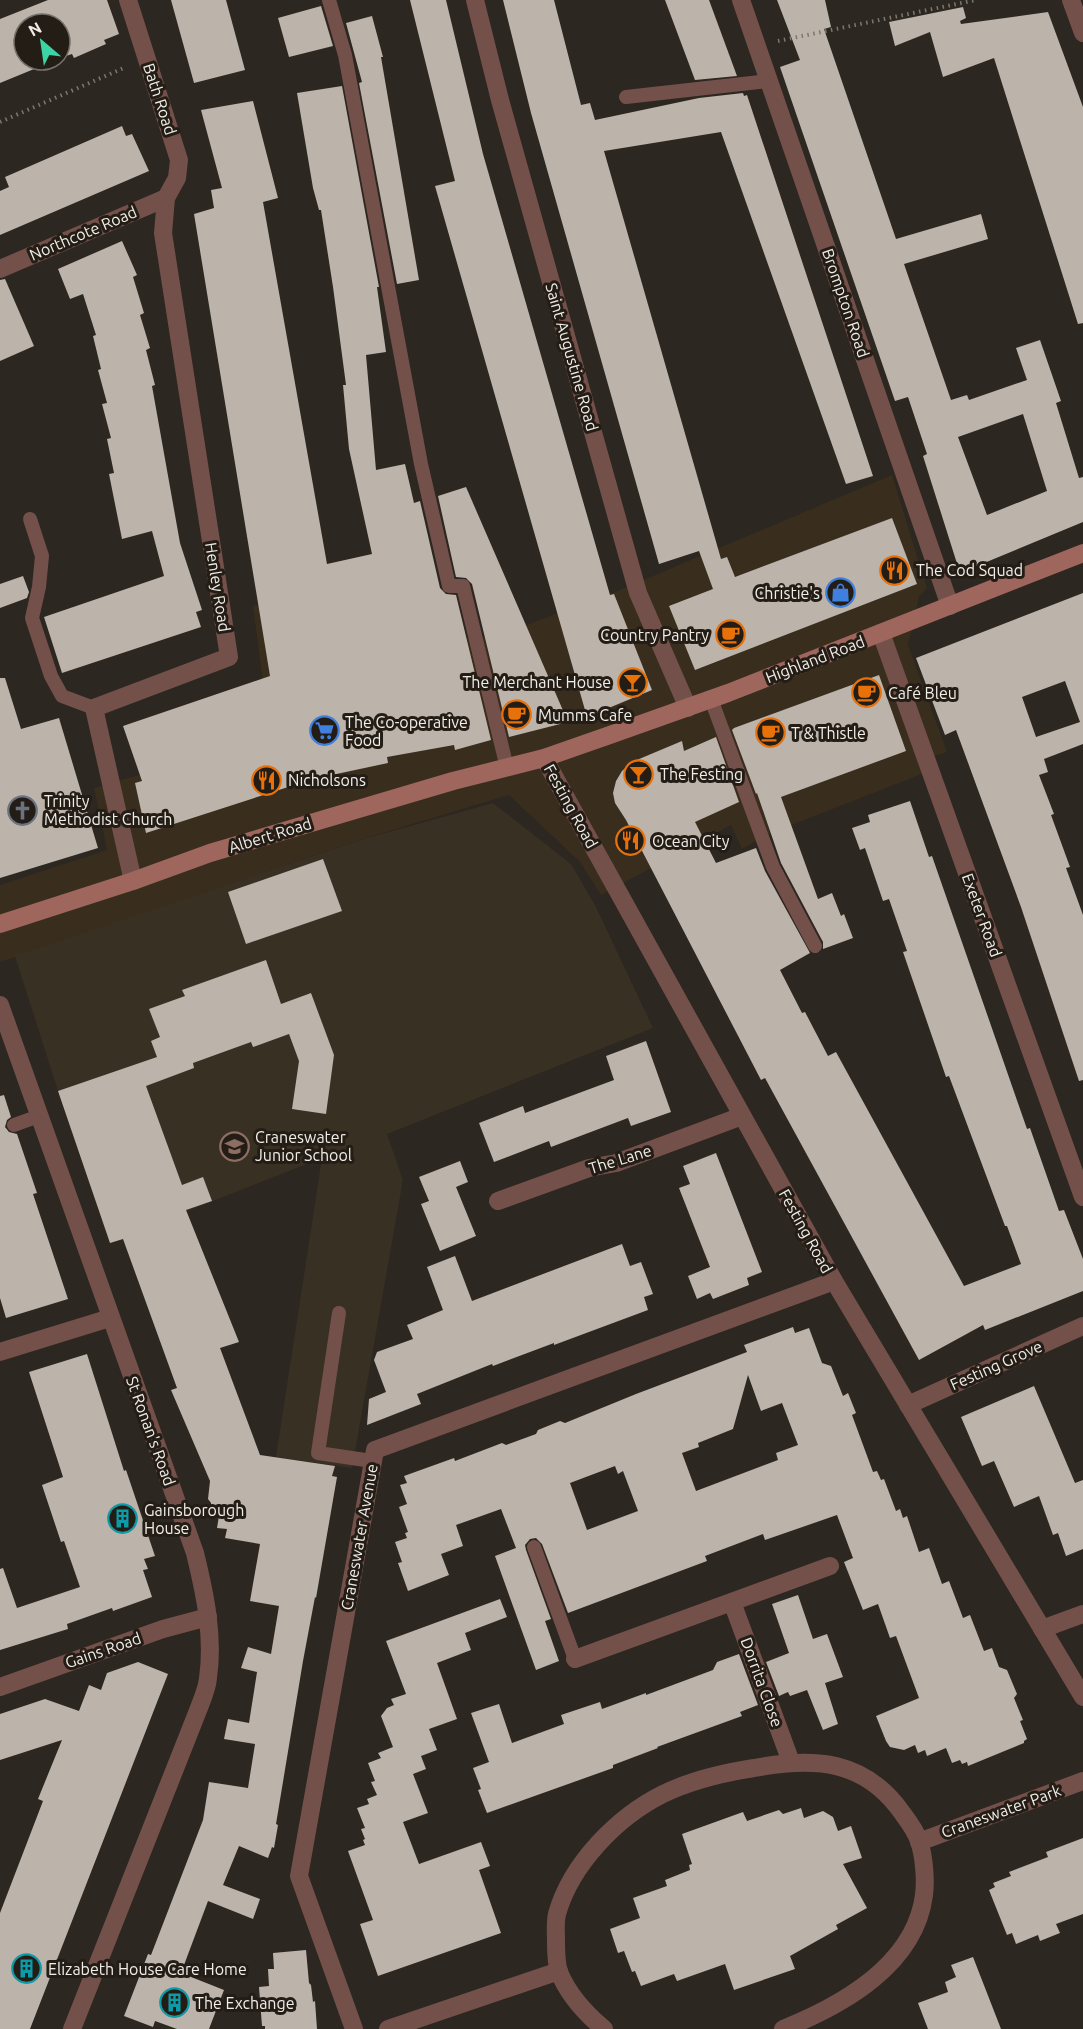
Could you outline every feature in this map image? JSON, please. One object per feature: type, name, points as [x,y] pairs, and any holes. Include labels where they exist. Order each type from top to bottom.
[{"type":"main road","name":"Highland Road","points":[[544,758],[688,708],[1083,553]]},
{"type":"main road","name":"Albert Road","points":[[0,924],[133,881],[210,853],[453,781],[544,758]]},
{"type":"street","name":"Bath Road","points":[[128,0],[179,159],[177,178],[166,198]]},
{"type":"street","name":"Saint Augustine Road","points":[[476,0],[504,112],[638,593],[688,708]]},
{"type":"street","name":"Brompton Road","points":[[741,0],[950,606]]},
{"type":"street","points":[[1071,0],[1083,33]]},
{"type":"street","name":"Northcote Road","points":[[0,269],[166,198]]},
{"type":"street","name":"Henley Road","points":[[94,708],[229,657],[163,233],[166,198]]},
{"type":"street","name":"Exeter Road","points":[[881,633],[1083,1197]]},
{"type":"street","points":[[94,708],[133,881]]},
{"type":"street","name":"Festing Road","points":[[544,758],[834,1281],[1083,1697]]},
{"type":"street","name":"St Ronan's Road","points":[[0,1005],[195,1553],[205,1592],[208,1617],[210,1647],[208,1680],[201,1702],[72,2029]]},
{"type":"street","name":"The Lane","points":[[498,1202],[589,1168],[616,1163],[742,1116]]},
{"type":"street","name":"Craneswater Avenue","points":[[354,2029],[299,1876],[375,1450],[834,1281]]},
{"type":"street","points":[[0,1352],[110,1317]]},
{"type":"street","name":"Festing Grove","points":[[908,1405],[1083,1326]]},
{"type":"street","points":[[574,1659],[830,1566]]},
{"type":"street","name":"Dorrita Close","points":[[732,1602],[791,1762]]},
{"type":"street","points":[[1042,1629],[1083,1614]]},
{"type":"street","name":"Gains Road","points":[[0,1687],[164,1629],[208,1617]]},
{"type":"street","name":"Craneswater Park","points":[[604,2029],[590,2017],[572,1995],[559,1971],[556,1947],[556,1916],[567,1887],[584,1861],[624,1820],[662,1795],[694,1781],[719,1774],[791,1762],[832,1765],[872,1781],[898,1806],[919,1842],[925,1894],[919,1920],[905,1947],[884,1970],[823,2012],[783,2029]]},
{"type":"street","name":"Craneswater Park","points":[[919,1842],[1083,1781]]},
{"type":"street","points":[[388,2029],[559,1971]]},
{"type":"lane","points":[[329,0],[345,55],[421,464],[449,586],[463,586],[507,768]]},
{"type":"lane","points":[[627,97],[769,81]]},
{"type":"lane","points":[[30,519],[42,556],[39,587],[32,618],[51,676],[62,696],[94,708]]},
{"type":"lane","points":[[711,699],[773,867],[815,946]]},
{"type":"lane","points":[[14,1125],[39,1116]]},
{"type":"lane","points":[[339,1313],[318,1453],[372,1461]]},
{"type":"lane","points":[[534,1547],[574,1659]]},
{"type":"path","points":[[757,46],[976,0]]},
{"type":"path","points":[[0,122],[147,58]]},
{"type":"shaded area","points":[[892,475],[927,588],[919,597],[908,645],[947,752],[918,762],[922,774],[771,833],[742,849],[731,825],[601,895],[580,862],[509,795],[360,840],[0,962],[0,885],[107,850],[94,788],[270,737],[253,606],[361,590],[389,644],[494,637],[615,592]]},
{"type":"shaded area","name":"Craneswater Junior School","points":[[493,803],[571,864],[595,905],[653,1028],[387,1134],[403,1180],[352,1468],[276,1457],[322,1158],[154,1224],[155,1228],[110,1243],[15,956],[360,840]]},
{"type":"building","points":[[48,0],[107,0],[119,34],[104,40],[106,44],[74,58],[72,54],[72,12],[18,12]]},
{"type":"building","points":[[171,0],[226,0],[245,70],[194,83]]},
{"type":"building","points":[[410,0],[446,0],[483,154],[610,595],[614,594],[652,690],[587,717],[435,186],[455,181]]},
{"type":"building","points":[[503,0],[554,0],[581,105],[590,103],[595,120],[699,98],[743,93],[744,96],[747,95],[873,476],[846,484],[721,132],[604,151],[721,559],[727,557],[735,577],[892,518],[917,584],[695,670],[669,606],[713,589],[699,551],[659,564],[531,113]]},
{"type":"building","points":[[665,0],[709,0],[737,76],[695,80]]},
{"type":"building","points":[[777,0],[825,0],[831,27],[824,29],[896,239],[981,214],[988,239],[904,264],[951,400],[967,395],[969,400],[1027,380],[1016,348],[1040,340],[1061,401],[1056,403],[1079,478],[1083,477],[1083,522],[960,573],[923,456],[927,454],[908,397],[895,401],[780,67],[800,60]],"holes":[[[1023,414],[1047,491],[987,515],[958,437]]]},
{"type":"building","points":[[321,6],[333,46],[289,57],[278,18]]},
{"type":"building","points":[[963,7],[966,18],[960,21],[961,24],[1048,12],[1083,107],[1083,323],[1078,324],[994,58],[943,77],[930,32],[895,46],[889,22]]},
{"type":"building","points":[[12,14],[12,72],[27,72],[0,83],[0,19]]},
{"type":"building","points":[[372,16],[383,57],[381,57],[419,280],[397,284],[359,83],[362,82],[346,23]]},
{"type":"building","points":[[342,86],[379,287],[377,287],[386,352],[366,355],[376,470],[405,464],[414,503],[420,501],[440,588],[446,594],[456,595],[491,740],[455,750],[454,745],[387,757],[388,763],[313,779],[146,833],[135,783],[142,781],[123,726],[270,676],[194,214],[214,208],[211,190],[222,188],[201,110],[253,101],[278,198],[263,202],[327,564],[372,554],[349,449],[343,385],[346,385],[333,287],[321,210],[319,210],[313,188],[297,93]]},
{"type":"building","points":[[122,126],[126,136],[132,134],[149,171],[0,235],[0,191],[9,187],[5,177]]},
{"type":"building","points":[[122,241],[137,275],[133,277],[144,313],[140,315],[150,348],[146,350],[155,385],[152,386],[180,543],[202,610],[196,612],[201,627],[62,673],[44,617],[164,576],[152,531],[122,539],[109,474],[114,473],[107,439],[111,438],[102,404],[107,403],[98,370],[101,369],[93,336],[96,335],[83,294],[70,299],[58,269]]},
{"type":"building","points":[[5,279],[34,346],[0,361],[0,280]]},
{"type":"building","points":[[466,487],[568,722],[509,737],[472,584],[466,578],[456,577],[438,496]]},
{"type":"building","points":[[23,576],[29,592],[27,598],[0,608],[0,584]]},
{"type":"building","points":[[1083,593],[1083,744],[1044,759],[1048,772],[1039,775],[1054,814],[1051,815],[1070,867],[1066,868],[1083,915],[1083,1080],[1079,1081],[1021,907],[956,730],[945,735],[916,658]],"holes":[[[1065,681],[1080,722],[1036,737],[1022,697]]]},
{"type":"building","points":[[879,675],[906,751],[781,797],[818,899],[832,893],[841,916],[844,914],[853,938],[823,949],[823,942],[781,863],[732,730]]},
{"type":"building","points":[[0,678],[5,678],[21,729],[59,718],[98,848],[0,878]]},
{"type":"building","points":[[716,737],[739,802],[695,822],[716,863],[756,848],[765,871],[810,953],[780,970],[828,1056],[836,1052],[964,1286],[1021,1264],[949,1076],[946,1077],[903,952],[907,951],[889,899],[883,901],[865,848],[860,850],[852,828],[870,822],[868,815],[910,801],[929,857],[932,856],[1027,1129],[1030,1128],[1059,1211],[1064,1210],[1083,1259],[1083,1291],[985,1330],[983,1325],[919,1360],[765,1078],[761,1080],[626,820],[615,803],[613,793],[616,781],[622,771],[632,762],[682,741],[684,751]]},
{"type":"building","points":[[323,859],[342,911],[246,944],[228,892]]},
{"type":"building","points":[[266,960],[281,1004],[311,993],[334,1055],[326,1114],[292,1109],[299,1061],[289,1034],[253,1047],[251,1042],[193,1063],[194,1068],[146,1086],[182,1185],[203,1177],[212,1201],[186,1210],[239,1342],[220,1348],[260,1455],[335,1466],[332,1476],[337,1477],[303,1661],[274,1848],[272,1847],[268,1858],[239,1846],[223,1885],[260,1899],[253,1919],[208,1901],[181,1973],[224,1990],[209,2029],[177,2029],[155,2021],[153,2027],[124,2016],[148,1954],[151,1955],[203,1820],[209,1782],[248,1788],[255,1744],[224,1739],[228,1719],[249,1723],[257,1672],[241,1668],[248,1647],[271,1654],[279,1606],[250,1601],[260,1544],[225,1538],[227,1529],[217,1528],[220,1510],[211,1508],[208,1499],[210,1481],[171,1390],[177,1388],[123,1239],[110,1243],[58,1091],[157,1057],[151,1041],[160,1037],[149,1009],[185,996],[182,990]]},
{"type":"building","points":[[646,1041],[671,1112],[631,1126],[628,1118],[551,1147],[549,1141],[494,1162],[479,1123],[523,1106],[525,1113],[614,1080],[606,1056]]},
{"type":"building","points":[[4,1095],[11,1117],[7,1120],[5,1127],[9,1132],[17,1134],[37,1193],[33,1194],[68,1299],[6,1318],[0,1298],[0,1096]]},
{"type":"building","points":[[716,1153],[762,1272],[747,1278],[749,1285],[713,1299],[710,1293],[697,1299],[688,1276],[710,1267],[679,1188],[690,1184],[683,1166]]},
{"type":"building","points":[[460,1161],[468,1182],[456,1187],[476,1236],[440,1251],[421,1204],[429,1201],[419,1177]]},
{"type":"building","points":[[622,1244],[630,1266],[641,1262],[653,1294],[644,1297],[648,1310],[554,1345],[554,1343],[493,1366],[492,1364],[417,1394],[421,1404],[367,1425],[369,1399],[386,1392],[374,1360],[377,1352],[413,1339],[407,1325],[443,1310],[427,1267],[455,1256],[472,1301]]},
{"type":"building","points":[[793,1327],[795,1333],[809,1328],[822,1363],[831,1366],[843,1396],[848,1393],[856,1413],[852,1415],[873,1472],[877,1471],[881,1480],[884,1479],[896,1511],[900,1509],[903,1518],[907,1516],[919,1552],[929,1548],[942,1584],[949,1581],[963,1618],[970,1615],[984,1651],[992,1648],[999,1667],[1007,1670],[1017,1694],[1014,1698],[1023,1720],[1020,1721],[1027,1739],[1024,1743],[968,1766],[967,1762],[962,1764],[960,1760],[952,1763],[946,1748],[927,1756],[925,1750],[918,1753],[915,1745],[904,1750],[890,1747],[876,1716],[919,1698],[896,1636],[890,1638],[878,1604],[863,1610],[844,1562],[853,1558],[837,1515],[765,1540],[763,1534],[705,1556],[707,1561],[568,1613],[542,1544],[536,1538],[530,1539],[525,1545],[526,1550],[551,1619],[545,1621],[559,1661],[536,1670],[495,1556],[516,1548],[501,1509],[456,1525],[463,1546],[441,1554],[449,1575],[408,1591],[398,1563],[402,1562],[395,1542],[407,1538],[405,1533],[408,1532],[399,1507],[407,1504],[400,1485],[407,1483],[404,1476],[454,1458],[455,1461],[502,1443],[506,1445],[536,1434],[538,1430],[560,1421],[565,1423],[747,1352],[744,1345]],"holes":[[[748,1375],[761,1411],[782,1403],[798,1445],[776,1453],[778,1460],[696,1491],[682,1453],[699,1447],[698,1443],[733,1429]],[[615,1466],[618,1474],[623,1471],[638,1511],[587,1530],[570,1483]]]},
{"type":"building","points":[[87,1354],[124,1471],[126,1470],[155,1556],[144,1559],[148,1569],[143,1570],[152,1597],[113,1611],[112,1608],[67,1624],[68,1629],[0,1650],[0,1569],[3,1568],[17,1608],[80,1587],[64,1541],[61,1542],[42,1485],[63,1477],[29,1372]]},
{"type":"building","points":[[1034,1386],[1075,1483],[1083,1480],[1083,1549],[1066,1556],[1058,1533],[1053,1535],[1039,1496],[1014,1507],[994,1461],[982,1466],[961,1417]]},
{"type":"building","points":[[798,1595],[813,1639],[827,1634],[843,1677],[825,1683],[838,1724],[823,1730],[807,1690],[790,1696],[788,1692],[779,1696],[766,1662],[789,1653],[772,1604]]},
{"type":"building","points":[[500,1599],[507,1617],[465,1633],[471,1650],[437,1663],[457,1719],[429,1729],[437,1750],[421,1756],[426,1769],[413,1774],[428,1813],[403,1822],[419,1864],[481,1842],[490,1866],[479,1870],[501,1933],[378,1976],[360,1924],[373,1920],[348,1851],[365,1845],[361,1829],[365,1828],[357,1808],[369,1804],[367,1799],[377,1795],[371,1782],[375,1781],[368,1763],[381,1758],[378,1753],[393,1747],[381,1716],[387,1708],[394,1705],[391,1699],[406,1694],[386,1641]]},
{"type":"building","points":[[739,1654],[758,1705],[740,1712],[742,1716],[657,1747],[613,1765],[613,1768],[487,1813],[473,1768],[489,1762],[471,1713],[499,1704],[512,1743],[564,1724],[561,1715],[600,1702],[602,1709],[646,1693],[646,1695],[713,1670],[717,1662]]},
{"type":"building","points":[[138,1662],[168,1674],[30,2029],[0,2029],[0,1913],[43,1801],[38,1799],[62,1740],[0,1760],[0,1714],[45,1699],[79,1711],[89,1685],[101,1690],[107,1673]]},
{"type":"building","points":[[801,1808],[804,1818],[823,1811],[833,1817],[838,1831],[851,1826],[862,1858],[843,1864],[867,1908],[836,1925],[838,1929],[790,1956],[795,1969],[734,1990],[725,1964],[677,1981],[674,1974],[641,1986],[635,1971],[632,1972],[624,1951],[618,1953],[610,1929],[640,1918],[633,1898],[667,1886],[665,1880],[690,1870],[689,1865],[692,1864],[682,1834],[743,1812],[747,1821],[779,1810],[783,1814]]},
{"type":"building","points":[[1083,1838],[1083,1914],[1056,1924],[1060,1933],[1040,1941],[1038,1935],[1016,1944],[1012,1933],[1007,1935],[989,1890],[995,1887],[993,1883],[1011,1876],[1009,1872],[1048,1857],[1046,1852]]},
{"type":"building","points":[[306,1950],[309,1983],[313,2002],[315,2001],[317,2029],[265,2029],[265,2026],[262,2026],[259,1987],[269,1986],[268,1969],[274,1969],[273,1953]]},
{"type":"building","points":[[973,1957],[1001,2029],[928,2029],[918,2003],[948,1992],[945,1982],[956,1977],[951,1965]]},
{"type":"place","name":"The Cod Squad","points":[[895,570]]},
{"type":"place","name":"Christie's","points":[[841,593]]},
{"type":"place","name":"Country Pantry","points":[[730,635]]},
{"type":"place","name":"The Merchant House","points":[[632,682]]},
{"type":"place","name":"Café Bleu","points":[[867,693]]},
{"type":"place","name":"Mumms Cafe","points":[[517,715]]},
{"type":"place","name":"The Co-operative Food","points":[[324,731]]},
{"type":"place","name":"T & Thistle","points":[[770,733]]},
{"type":"place","name":"The Festing","points":[[639,774]]},
{"type":"place","name":"Nicholsons","points":[[267,780]]},
{"type":"place","name":"Trinity Methodist Church","points":[[23,810]]},
{"type":"place","name":"Ocean City","points":[[631,841]]},
{"type":"place","name":"Craneswater Junior School","points":[[234,1146]]},
{"type":"place","name":"Gainsborough House","points":[[123,1519]]},
{"type":"place","name":"Elizabeth House Care Home","points":[[27,1969]]},
{"type":"place","name":"The Exchange","points":[[174,2003]]}]
